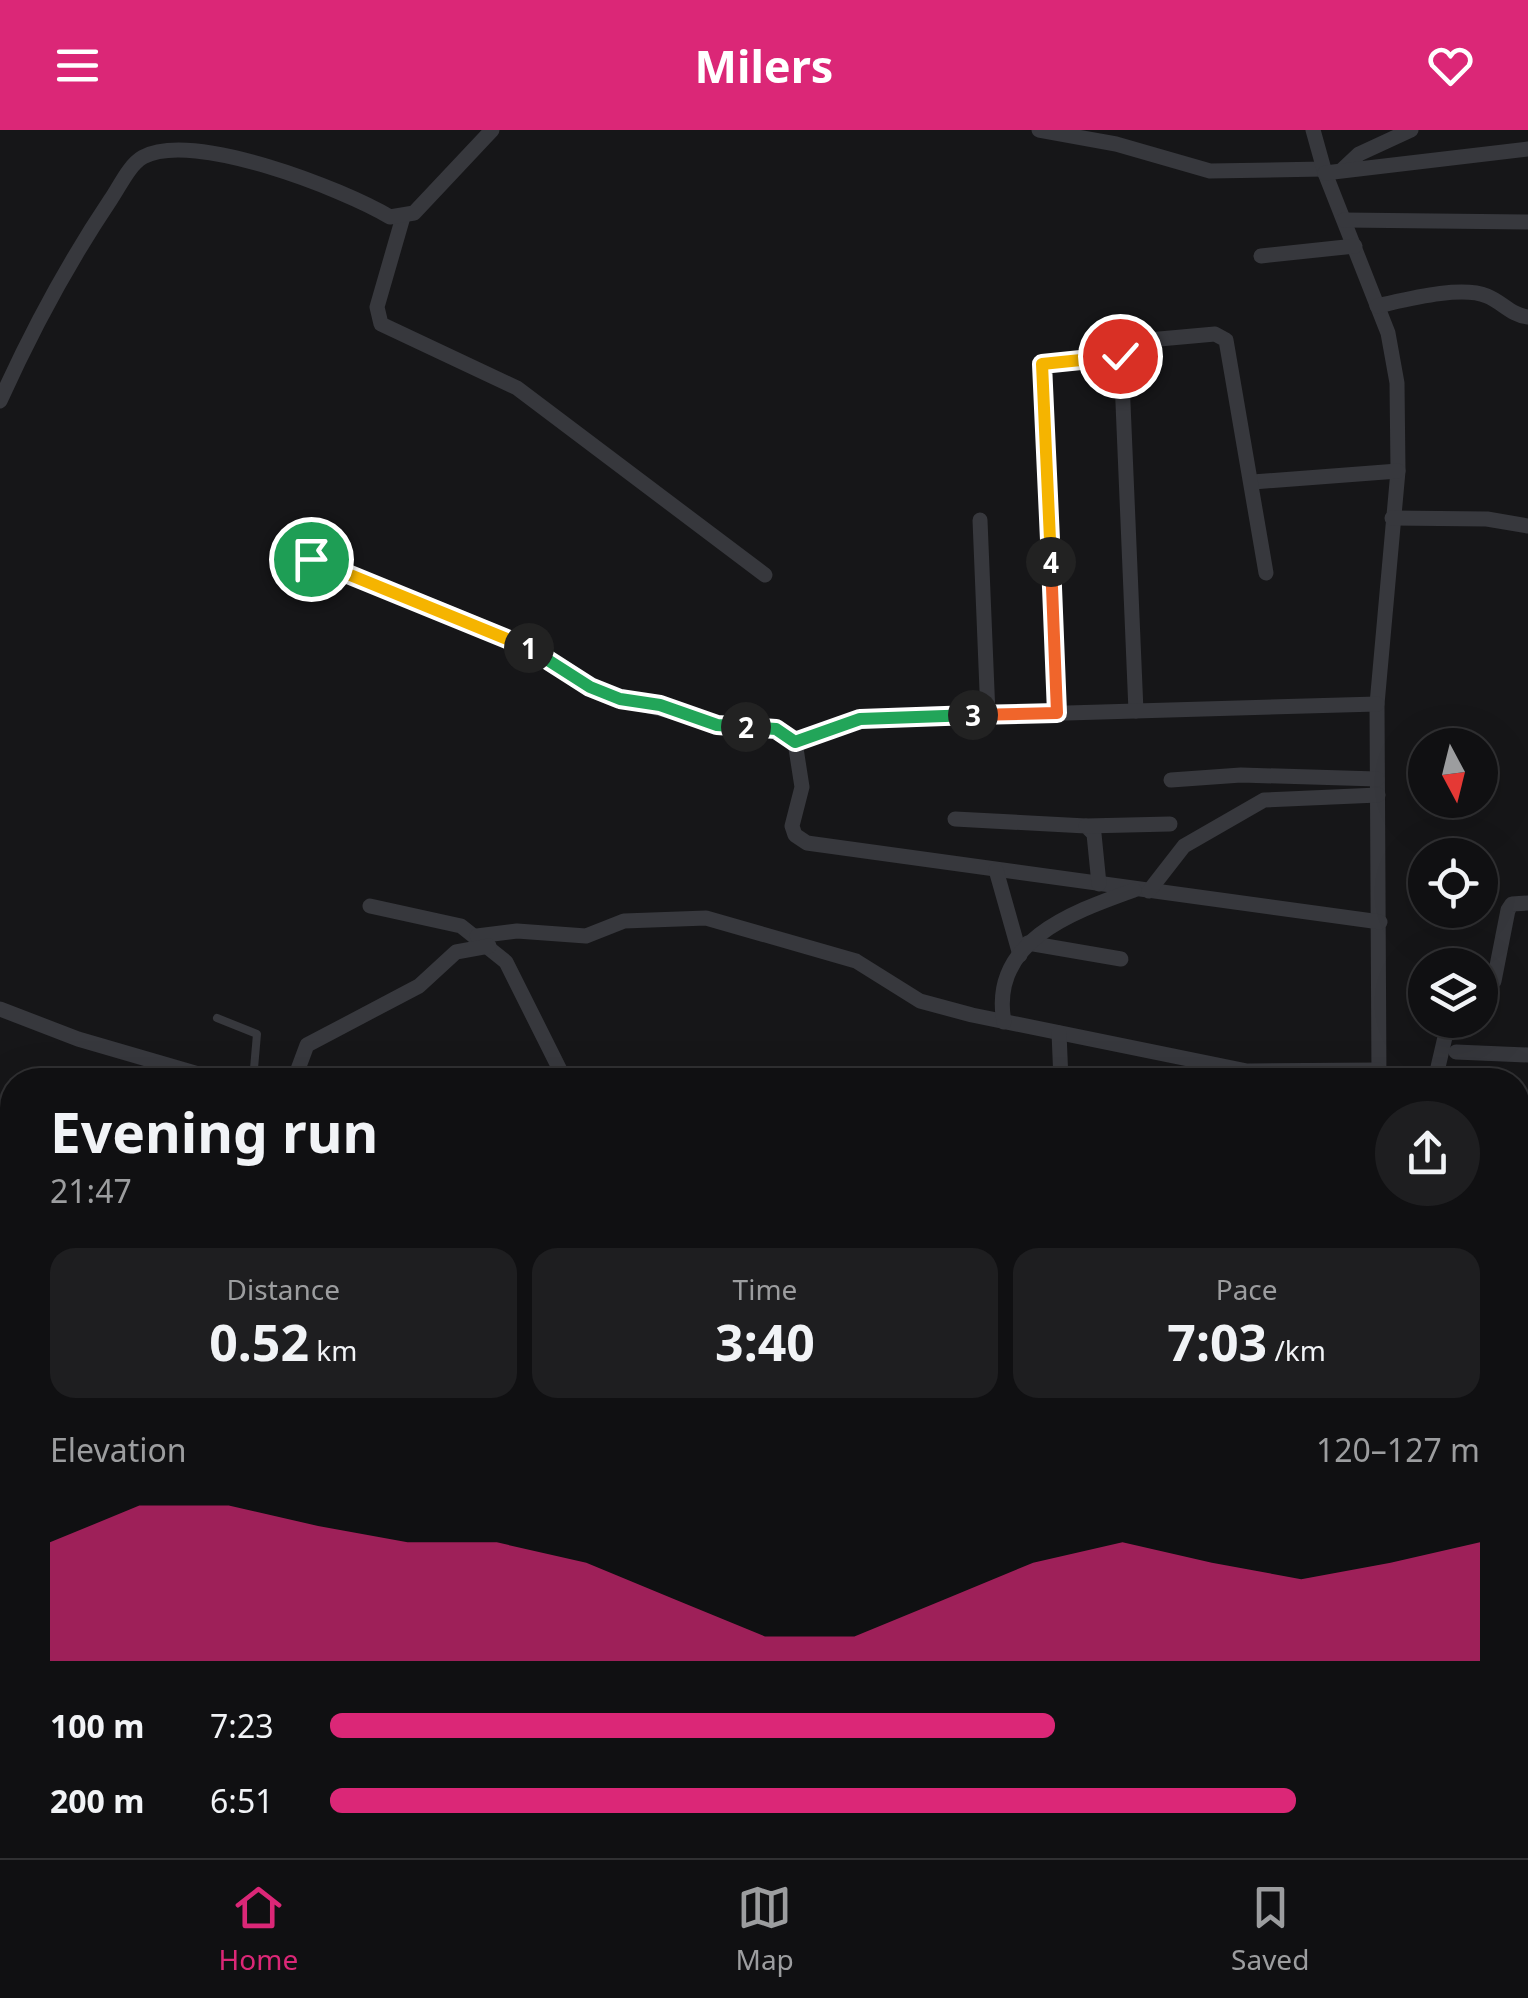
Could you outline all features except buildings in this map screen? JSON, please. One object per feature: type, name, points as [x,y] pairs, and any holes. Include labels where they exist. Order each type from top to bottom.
[{"type":"street","points":[[0,401],[72,258],[138,159],[169,148],[236,158],[312,177],[390,216],[403,217],[414,213],[492,130]]},
{"type":"street","points":[[1039,130],[1116,144],[1210,172],[1342,170],[1528,149]]},
{"type":"street","points":[[1313,130],[1324,171],[1378,306],[1397,383],[1398,471],[1377,704],[1378,1068]]},
{"type":"street","points":[[1342,170],[1359,154],[1411,130]]},
{"type":"street","points":[[403,217],[400,240],[377,307],[377,318],[385,328],[517,388],[765,575]]},
{"type":"street","points":[[1344,220],[1528,222]]},
{"type":"street","points":[[1261,256],[1355,246]]},
{"type":"street","points":[[1378,306],[1426,296],[1483,294],[1516,315],[1528,317]]},
{"type":"street","points":[[1136,711],[1120,356],[1126,342],[1223,336],[1253,482],[1266,572]]},
{"type":"street","points":[[1057,713],[1042,364],[1120,356]]},
{"type":"street","points":[[1253,482],[1398,471]]},
{"type":"street","points":[[1392,518],[1487,519],[1528,526]]},
{"type":"street","points":[[980,520],[988,715]]},
{"type":"street","points":[[311,559],[532,649],[590,687],[620,699],[660,705],[717,725],[776,729],[795,742],[802,787],[792,826],[799,840],[1380,922]]},
{"type":"street","points":[[795,742],[860,719],[1377,704]]},
{"type":"street","points":[[1170,780],[1241,775],[1378,787]]},
{"type":"street","points":[[972,1015],[1000,998],[1024,949],[1074,912],[1142,890],[1184,846],[1264,800],[1378,787]]},
{"type":"street","points":[[956,819],[1086,826],[1170,824]]},
{"type":"street","points":[[1086,826],[1094,834],[1100,884]]},
{"type":"street","points":[[1169,863],[1185,896]]},
{"type":"street","points":[[996,870],[1024,949]]},
{"type":"street","points":[[1498,961],[1508,910],[1512,904],[1528,903]]},
{"type":"street","points":[[370,906],[461,926],[483,941],[512,969],[558,1068]]},
{"type":"street","points":[[298,1068],[306,1045],[418,986],[456,952],[483,941],[516,931],[586,936],[624,921],[706,918],[856,961],[920,1001],[1204,1068]]},
{"type":"street","points":[[1024,949],[1121,960]]},
{"type":"street","points":[[1000,998],[1004,1022]]},
{"type":"street","points":[[0,1010],[78,1039],[178,1068]]},
{"type":"street","points":[[1059,1033],[1060,1068]]},
{"type":"street","points":[[1439,1068],[1445,1038]]},
{"type":"street","points":[[1456,1052],[1528,1055]]},
{"type":"lane","points":[[217,1018],[257,1034],[254,1068]]},
{"type":"route","points":[[311,559],[532,649],[560,663],[590,687],[620,699],[660,705],[717,725],[776,729],[795,742],[860,719],[1057,713],[1042,364],[1120,356]]}]
